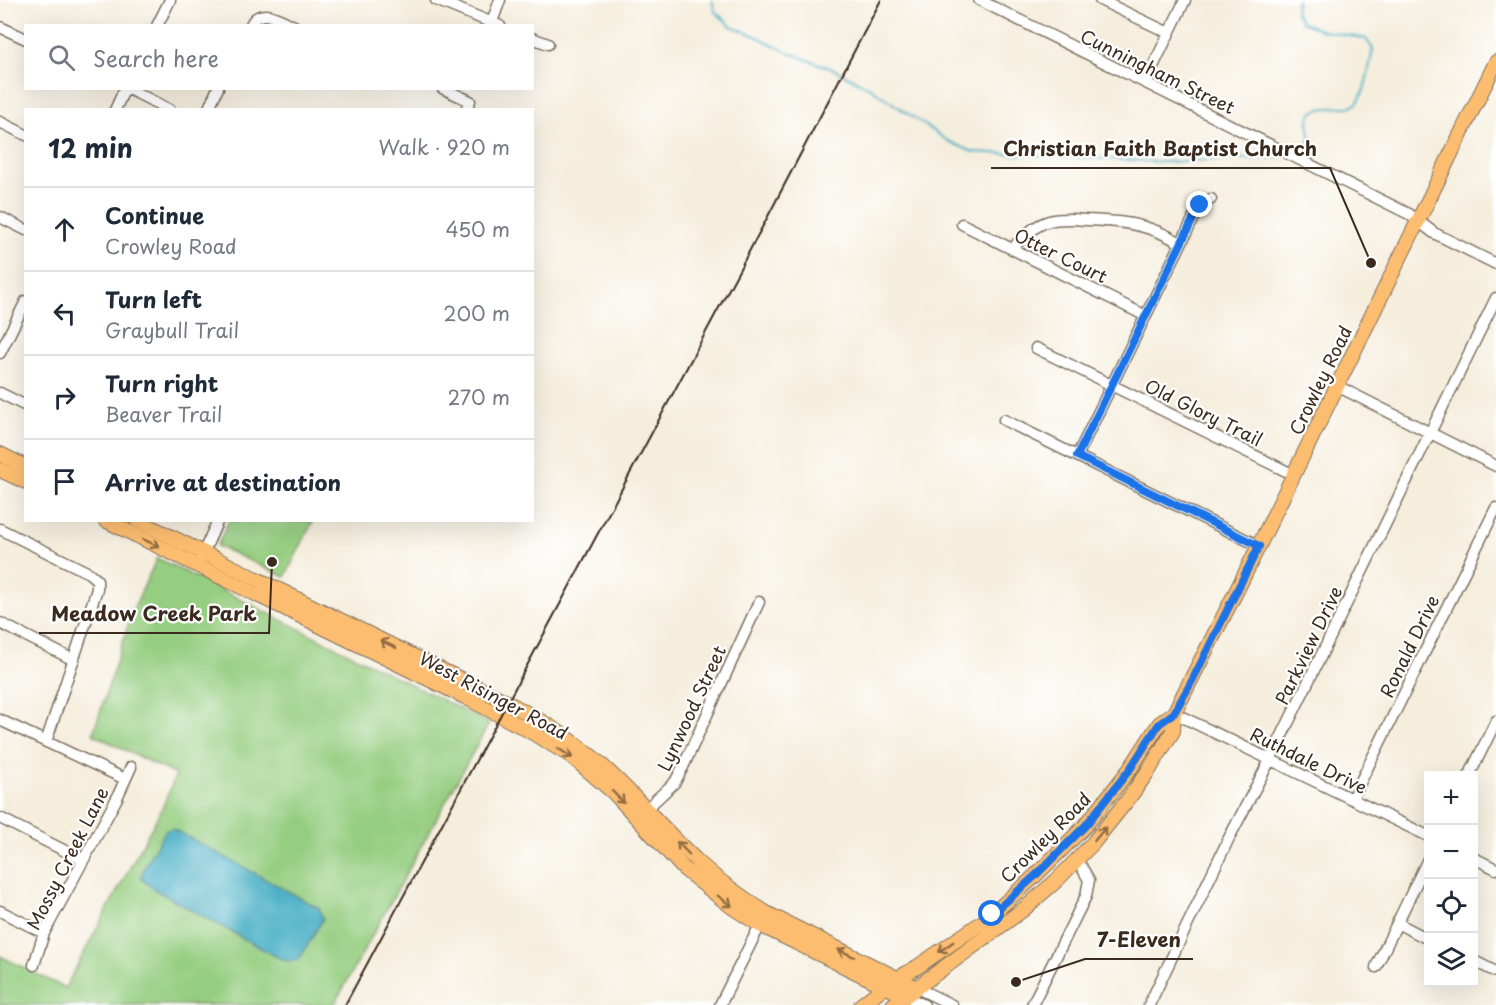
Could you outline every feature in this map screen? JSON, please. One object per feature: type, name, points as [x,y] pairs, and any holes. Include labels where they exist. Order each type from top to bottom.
[{"type":"main road","name":"Crowley Road","points":[[861,1005],[885,986],[987,919],[1035,876],[1086,825],[1130,769],[1159,724],[1174,713],[1259,546],[1496,62]]},
{"type":"main road","points":[[0,454],[24,466]]},
{"type":"main road","points":[[0,470],[24,481]]},
{"type":"main road","name":"West Risinger Road","points":[[110,522],[336,618],[546,725],[573,742],[598,762],[642,813],[684,869],[732,907],[917,988]]},
{"type":"main road","name":"West Risinger Road","points":[[139,522],[270,602],[526,729],[571,756],[614,793],[642,813]]},
{"type":"main road","points":[[270,602],[280,603],[325,624],[336,618]]},
{"type":"main road","name":"Crowley Road","points":[[893,1005],[1024,909],[1076,861],[1149,770],[1173,731],[1174,713]]},
{"type":"main road","name":"West Risinger Road","points":[[763,919],[905,996]]},
{"type":"street","points":[[158,24],[170,0]]},
{"type":"street","points":[[436,0],[496,24],[500,0]]},
{"type":"street","name":"Cunningham Street","points":[[979,0],[1409,214],[1434,233],[1496,264]]},
{"type":"street","points":[[1100,0],[1169,33]]},
{"type":"street","points":[[1145,83],[1185,0]]},
{"type":"street","points":[[251,24],[259,15],[268,14],[290,24]]},
{"type":"street","points":[[0,27],[24,38]]},
{"type":"street","points":[[534,39],[548,44]]},
{"type":"street","points":[[115,108],[125,90]]},
{"type":"street","points":[[130,90],[166,108]]},
{"type":"street","points":[[209,108],[217,90]]},
{"type":"street","points":[[446,90],[470,101],[467,108]]},
{"type":"street","points":[[0,122],[24,134]]},
{"type":"street","points":[[1077,456],[1200,205],[1211,199]]},
{"type":"street","points":[[0,218],[24,229]]},
{"type":"street","points":[[1012,249],[1024,235],[1036,227],[1063,219],[1116,222],[1140,226],[1157,231],[1181,243]]},
{"type":"street","name":"Otter Court","points":[[962,224],[1146,316]]},
{"type":"street","name":"Parkview Drive","points":[[1149,1005],[1496,298]]},
{"type":"street","points":[[0,353],[24,305]]},
{"type":"street","name":"Old Glory Trail","points":[[1036,348],[1294,475]]},
{"type":"street","points":[[1337,386],[1496,466]]},
{"type":"street","points":[[0,393],[24,405]]},
{"type":"street","points":[[1004,420],[1259,546]]},
{"type":"street","name":"Ronald Drive","points":[[1352,799],[1496,508]]},
{"type":"street","points":[[200,559],[217,522]]},
{"type":"street","points":[[0,530],[90,573],[97,580],[97,589],[46,742]]},
{"type":"street","name":"Lynwood Street","points":[[642,813],[675,782],[759,602]]},
{"type":"street","points":[[0,624],[74,660]]},
{"type":"street","name":"Ruthdale Drive","points":[[1174,713],[1424,834]]},
{"type":"street","points":[[0,720],[125,779]]},
{"type":"street","points":[[1471,771],[1496,721]]},
{"type":"street","name":"Mossy Creek Lane","points":[[34,965],[44,933],[116,800],[130,767]]},
{"type":"street","points":[[0,818],[84,860]]},
{"type":"street","points":[[1478,860],[1496,869]]},
{"type":"street","points":[[1032,1005],[1086,896],[1089,880],[1076,861]]},
{"type":"street","points":[[1376,967],[1424,867]]},
{"type":"street","points":[[0,911],[44,933]]},
{"type":"street","points":[[720,1005],[763,919]]},
{"type":"street","points":[[1397,923],[1424,937]]},
{"type":"street","points":[[1478,963],[1496,972]]},
{"type":"street","name":"West Risinger Road","points":[[917,988],[952,1005]]},
{"type":"street","name":"West Risinger Road","points":[[905,996],[924,1005]]},
{"type":"green space","points":[[228,522],[312,522],[285,577],[217,546]]},
{"type":"green space","points":[[157,558],[489,723],[334,1005],[0,1005],[0,956],[65,988],[162,808],[176,775],[93,734],[133,610]]},
{"type":"water","points":[[173,829],[319,908],[323,919],[299,960],[286,961],[277,957],[154,889],[140,878],[166,830]]},
{"type":"waterway","points":[[712,0],[715,11],[731,26],[789,53],[833,69],[869,87],[948,141],[973,152],[1165,162],[1283,157]]},
{"type":"waterway","points":[[1297,0],[1295,12],[1302,22],[1320,30],[1366,39],[1373,49],[1365,85],[1357,103],[1351,106],[1316,110],[1312,113],[1309,122],[1311,139],[1297,152]]},
{"type":"railway","points":[[345,1005],[766,220],[881,0]]},
{"type":"place","name":"Christian Faith Baptist Church","points":[[1371,263]]},
{"type":"place","name":"Meadow Creek Park","points":[[272,562]]},
{"type":"place","name":"7-Eleven","points":[[1016,982]]},
{"type":"route","points":[[992,914],[1035,876],[1086,825],[1130,769],[1159,724],[1174,713],[1259,546],[1077,456],[1200,205]]}]
